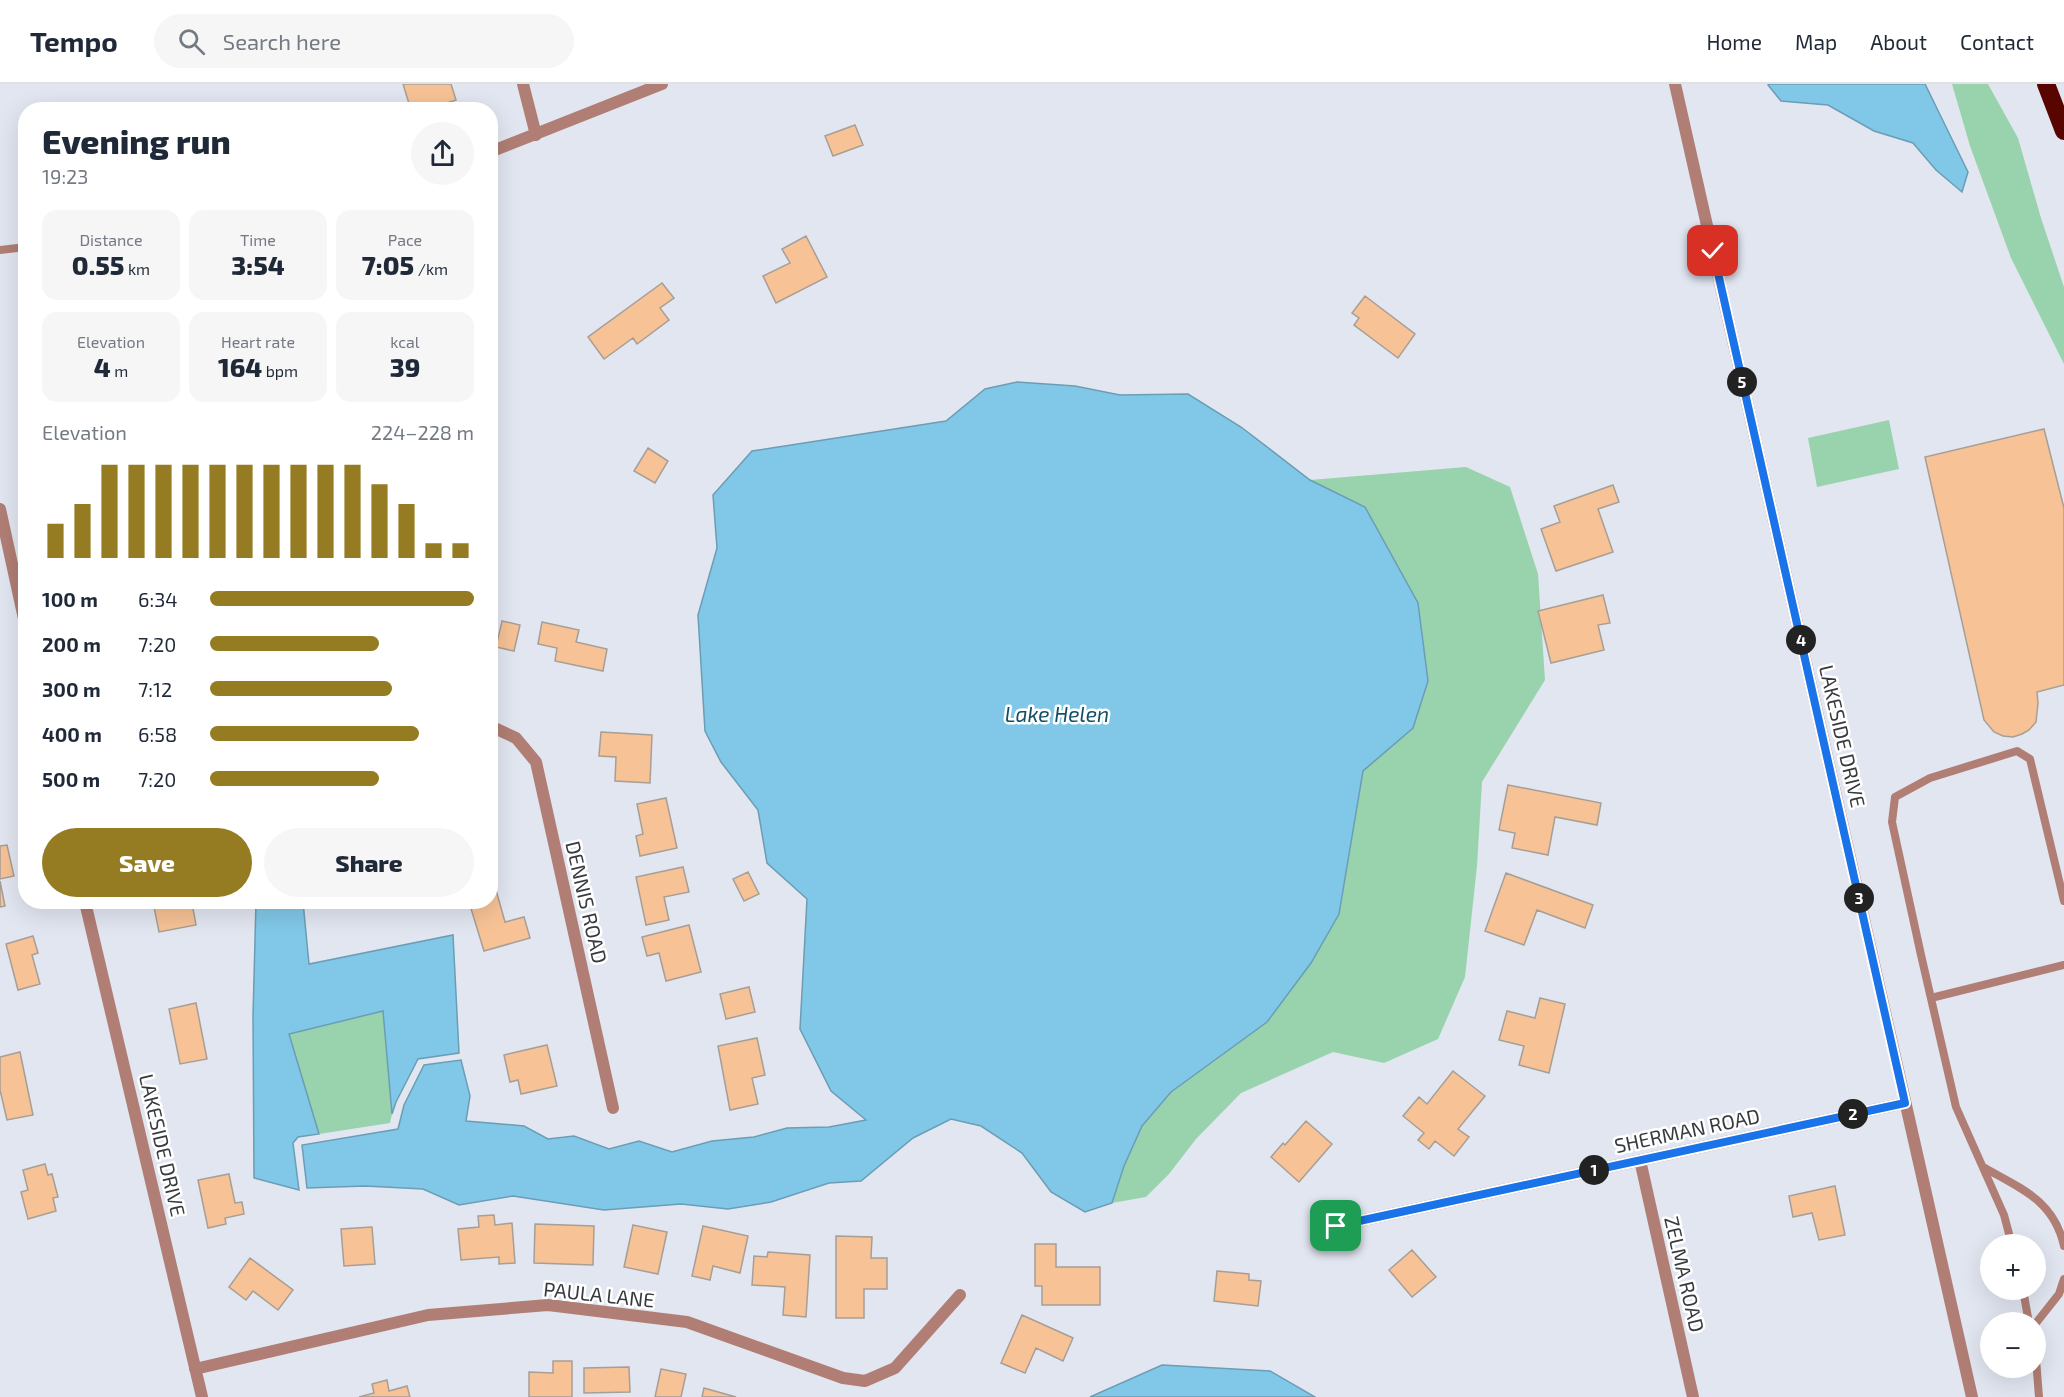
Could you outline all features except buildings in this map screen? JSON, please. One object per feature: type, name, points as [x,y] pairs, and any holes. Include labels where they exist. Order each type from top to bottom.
[{"type":"highway","points":[[2046,84],[2064,131]]},
{"type":"street","points":[[523,84],[536,135]]},
{"type":"street","points":[[498,149],[662,84]]},
{"type":"street","name":"LAKESIDE DRIVE","points":[[1675,84],[1972,1397]]},
{"type":"street","points":[[0,509],[18,591]]},
{"type":"street","name":"DENNIS ROAD","points":[[498,730],[516,738],[536,762],[613,1108]]},
{"type":"street","name":"LAKESIDE DRIVE","points":[[87,909],[202,1397]]},
{"type":"street","name":"SHERMAN ROAD","points":[[1336,1226],[1905,1103]]},
{"type":"street","name":"ZELMA ROAD","points":[[1640,1161],[1693,1397]]},
{"type":"street","name":"PAULA LANE","points":[[195,1369],[428,1315],[548,1305],[687,1322],[843,1378],[865,1381],[895,1368],[960,1295]]},
{"type":"lane","points":[[0,250],[18,248]]},
{"type":"lane","points":[[2009,1234],[2004,1215],[1956,1107],[1892,822],[1895,797],[1930,778],[2017,751],[2030,759],[2064,901]]},
{"type":"lane","points":[[1931,998],[2064,965]]},
{"type":"lane","points":[[1983,1166],[2019,1186],[2041,1202],[2054,1217],[2064,1246]]},
{"type":"lane","points":[[2045,1312],[2059,1294],[2064,1279]]},
{"type":"lane","points":[[2038,1378],[2039,1397]]},
{"type":"green space","points":[[1952,84],[1988,84],[2018,138],[2064,287],[2064,364],[2011,258],[1970,146]]},
{"type":"green space","points":[[1889,420],[1899,469],[1817,487],[1808,438]]},
{"type":"green space","points":[[1466,467],[1510,487],[1538,574],[1545,680],[1482,782],[1477,866],[1465,977],[1438,1039],[1384,1063],[1333,1052],[1241,1093],[1196,1139],[1169,1174],[1146,1197],[1112,1203],[1124,1166],[1142,1126],[1171,1092],[1267,1022],[1339,914],[1363,771],[1413,728],[1418,603],[1365,507],[1310,480]]},
{"type":"green space","points":[[383,1011],[392,1114],[390,1123],[319,1134],[288,1034]]},
{"type":"water","points":[[1925,84],[1968,172],[1962,192],[1936,170],[1913,143],[1874,131],[1828,105],[1781,101],[1768,85]]},
{"type":"water","name":"Lake Helen","points":[[1017,382],[1075,386],[1120,395],[1188,394],[1241,427],[1310,480],[1365,507],[1418,603],[1428,681],[1413,728],[1363,771],[1339,914],[1311,963],[1267,1022],[1171,1092],[1142,1126],[1124,1166],[1112,1203],[1085,1212],[1051,1192],[1022,1153],[981,1126],[951,1119],[913,1138],[861,1181],[829,1183],[771,1202],[728,1209],[681,1204],[604,1210],[513,1196],[459,1205],[423,1189],[365,1186],[307,1188],[302,1145],[398,1129],[404,1105],[424,1065],[461,1060],[470,1096],[466,1121],[524,1126],[548,1139],[574,1136],[609,1149],[639,1141],[672,1152],[712,1141],[754,1137],[787,1128],[829,1127],[866,1120],[831,1091],[800,1029],[807,899],[767,863],[758,810],[721,762],[705,731],[698,615],[717,548],[713,495],[752,451],[946,421],[985,389]]},
{"type":"water","points":[[256,909],[304,909],[309,964],[453,935],[459,1053],[418,1059],[392,1114],[383,1011],[289,1034],[319,1134],[298,1137],[293,1143],[299,1190],[254,1178],[253,1016]]},
{"type":"water","points":[[1162,1365],[1270,1371],[1315,1397],[1090,1397]]},
{"type":"route","points":[[1336,1226],[1905,1103],[1713,251]]}]
